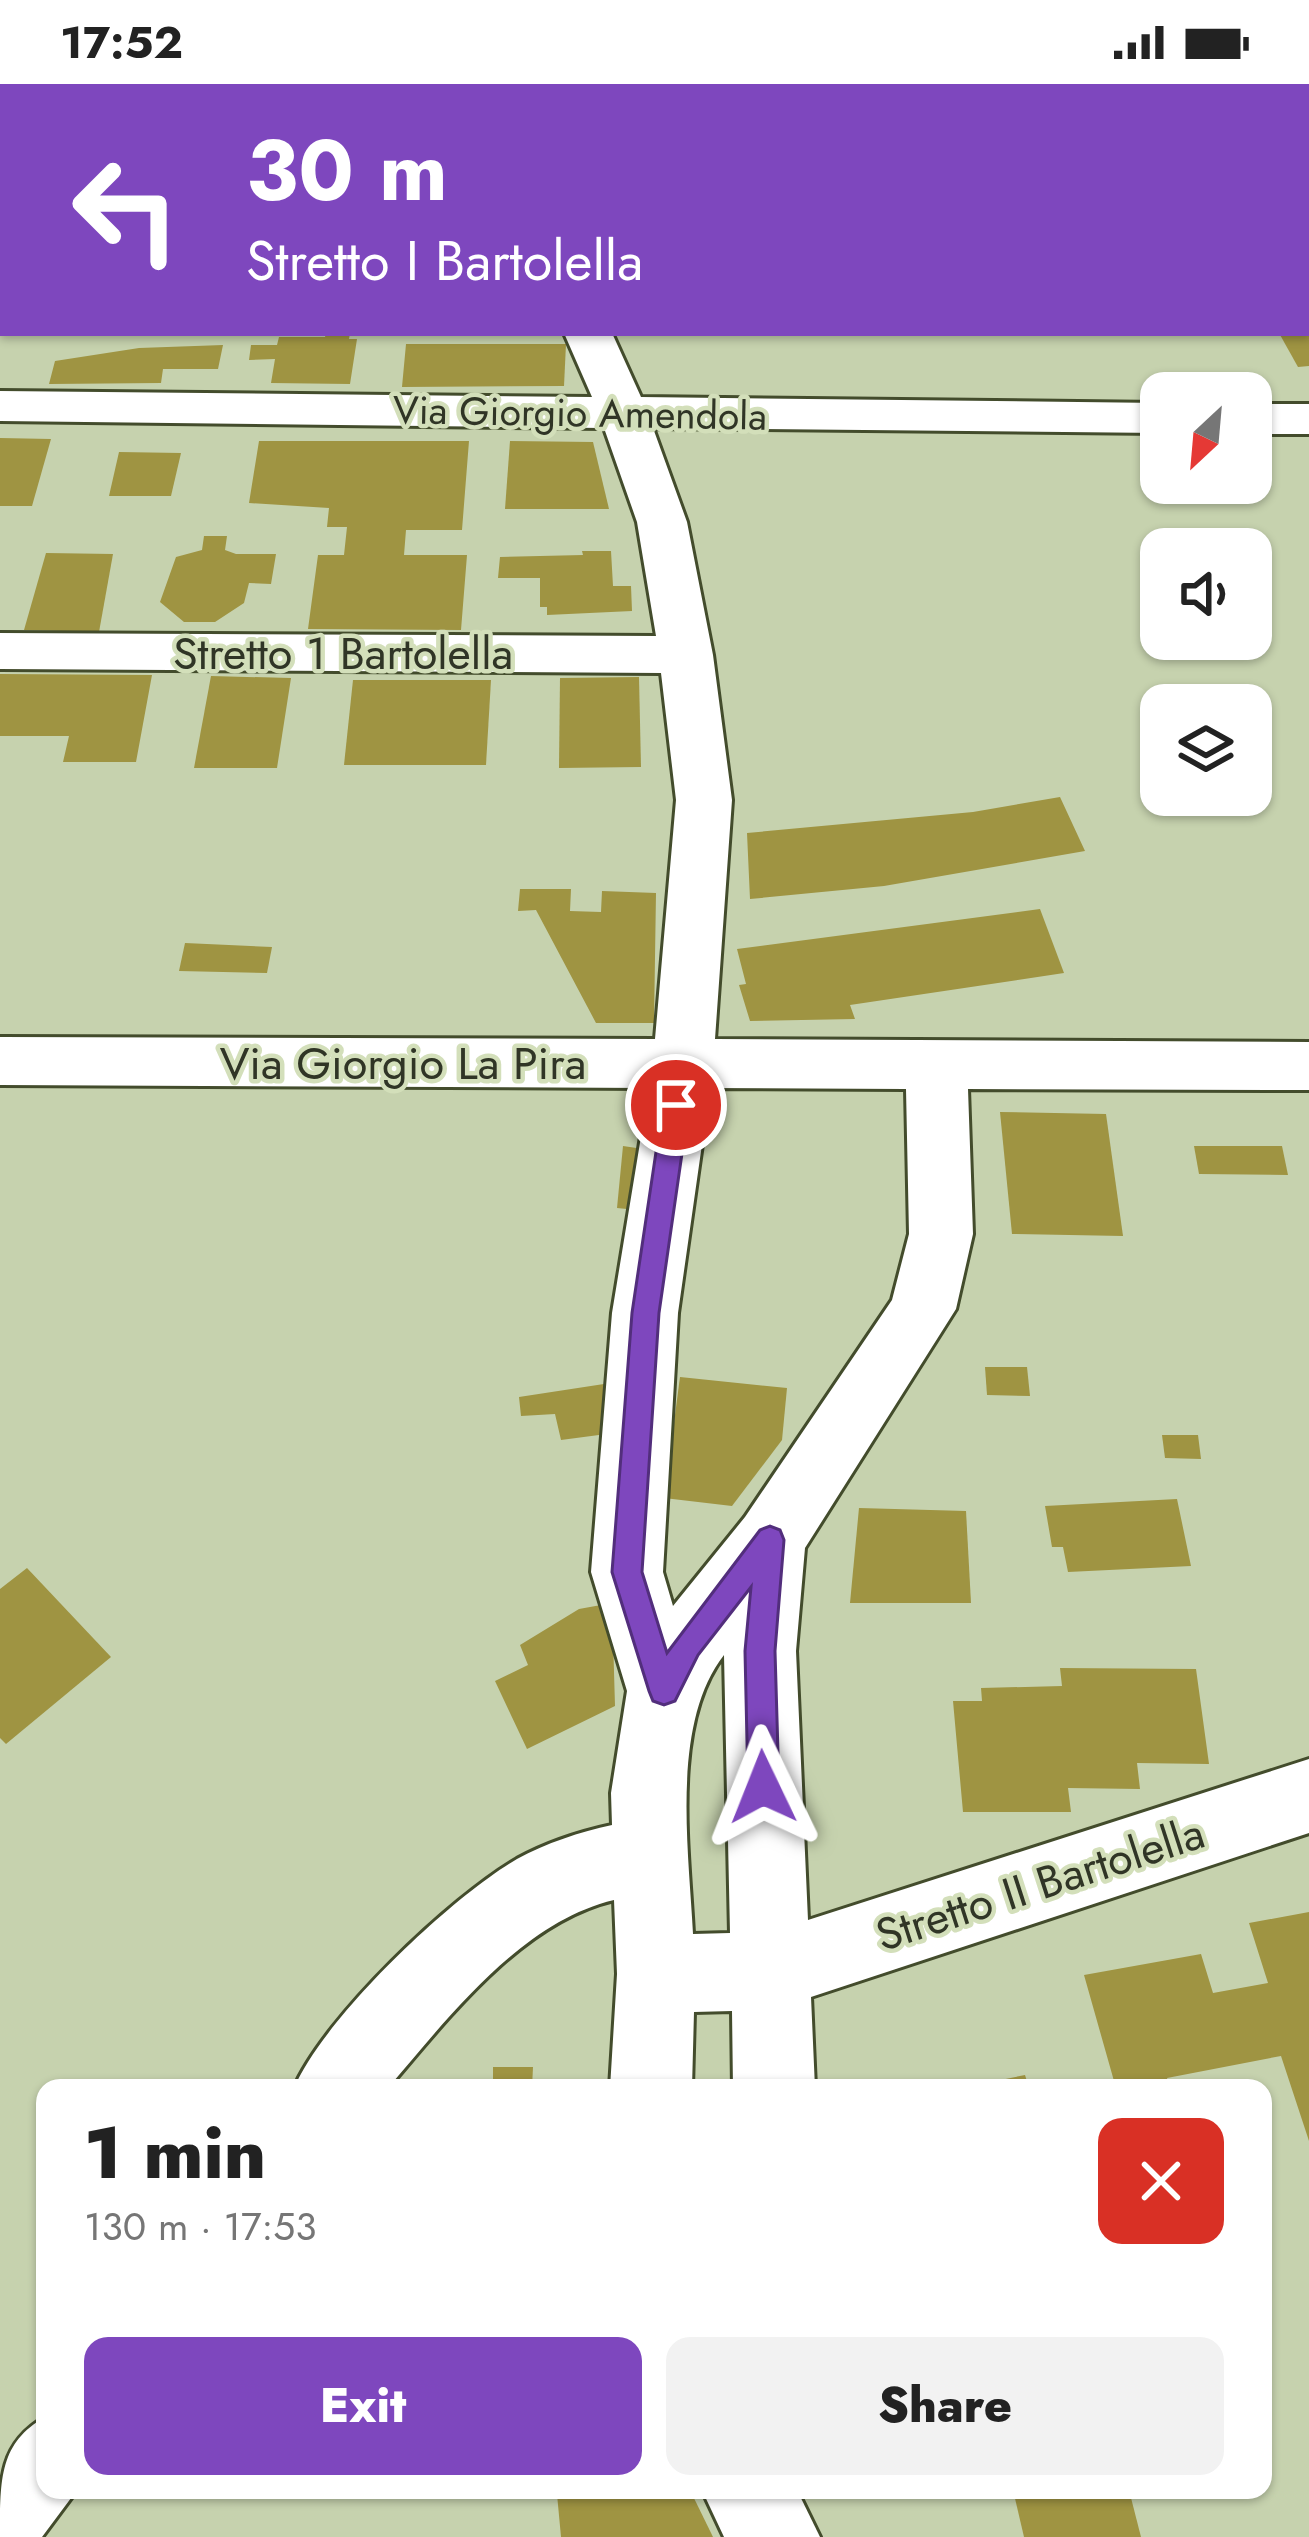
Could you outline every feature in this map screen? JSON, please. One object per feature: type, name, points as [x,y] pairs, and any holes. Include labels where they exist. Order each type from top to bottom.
[{"type":"street","points":[[589,336],[624,414],[662,522],[686,655],[704,800],[682,1064],[645,1313],[627,1572],[659,1717]]},
{"type":"street","name":"Via Giorgio Amendola","points":[[0,406],[1140,418]]},
{"type":"street","points":[[1272,418],[1309,419]]},
{"type":"street","name":"Stretto 1 Bartolella","points":[[0,651],[686,655]]},
{"type":"street","name":"Via Giorgio La Pira","points":[[0,1061],[1309,1066]]},
{"type":"street","points":[[651,2079],[656,1974],[648,1855],[659,1717],[687,1645],[770,1540],[922,1310],[941,1234],[936,1065]]},
{"type":"street","points":[[770,1540],[760,1651],[774,2079]]},
{"type":"street","points":[[659,1717],[732,1722],[761,1741]]},
{"type":"street","name":"Stretto II Bartolella","points":[[656,1974],[771,1971],[1309,1796]]},
{"type":"street","points":[[344,2079],[452,1966],[541,1889],[579,1871],[648,1855]]},
{"type":"street","points":[[0,2519],[36,2473]]},
{"type":"street","points":[[752,2499],[775,2537]]},
{"type":"street","points":[[786,2499],[787,2537]]},
{"type":"building","points":[[1281,336],[1309,336],[1309,366],[1298,367]]},
{"type":"building","points":[[279,337],[357,339],[350,384],[271,383],[275,359],[249,360],[251,345],[277,345]]},
{"type":"building","points":[[406,344],[566,344],[564,386],[402,387]]},
{"type":"building","points":[[223,345],[218,369],[163,369],[161,383],[49,384],[55,361],[139,348]]},
{"type":"building","points":[[0,438],[51,439],[32,506],[0,506]]},
{"type":"building","points":[[259,441],[469,441],[462,530],[406,530],[404,555],[467,555],[461,630],[308,629],[318,555],[344,555],[347,527],[327,527],[329,508],[249,503]]},
{"type":"building","points":[[510,441],[593,442],[609,509],[505,509]]},
{"type":"building","points":[[119,452],[181,453],[171,496],[109,496]]},
{"type":"building","points":[[204,536],[227,536],[225,550],[236,554],[276,554],[271,584],[249,583],[244,603],[215,622],[184,622],[160,602],[176,557],[202,550]]},
{"type":"building","points":[[582,551],[611,551],[613,586],[631,586],[632,611],[547,615],[547,607],[540,607],[540,578],[498,578],[500,557],[583,555]]},
{"type":"building","points":[[46,553],[113,554],[99,632],[24,630]]},
{"type":"building","points":[[0,674],[152,675],[136,762],[63,762],[69,736],[0,736]]},
{"type":"building","points":[[211,676],[291,678],[277,768],[194,768]]},
{"type":"building","points":[[639,677],[641,767],[559,768],[560,678]]},
{"type":"building","points":[[353,680],[491,680],[486,765],[344,765]]},
{"type":"building","points":[[1060,797],[1085,851],[884,886],[750,899],[747,833],[973,812]]},
{"type":"building","points":[[520,889],[571,889],[570,911],[601,912],[602,891],[656,893],[654,1023],[596,1023],[536,910],[518,911]]},
{"type":"building","points":[[1040,909],[1064,973],[850,1005],[855,1019],[750,1021],[739,985],[746,984],[737,949]]},
{"type":"building","points":[[185,943],[272,947],[267,973],[179,971]]},
{"type":"building","points":[[1000,1112],[1106,1114],[1123,1236],[1012,1234]]},
{"type":"building","points":[[623,1146],[657,1151],[646,1211],[617,1208]]},
{"type":"building","points":[[1194,1146],[1282,1146],[1288,1175],[1199,1174]]},
{"type":"building","points":[[985,1367],[1027,1367],[1030,1396],[987,1395]]},
{"type":"building","points":[[680,1377],[787,1388],[782,1440],[732,1506],[664,1498]]},
{"type":"building","points":[[617,1382],[614,1433],[561,1440],[555,1414],[521,1416],[519,1397]]},
{"type":"building","points":[[1162,1435],[1198,1435],[1201,1459],[1165,1458]]},
{"type":"building","points":[[1177,1499],[1191,1566],[1068,1572],[1063,1547],[1052,1547],[1045,1506]]},
{"type":"building","points":[[859,1508],[966,1511],[971,1603],[850,1603]]},
{"type":"building","points":[[27,1568],[111,1657],[6,1744],[0,1738],[0,1589]]},
{"type":"building","points":[[612,1603],[615,1706],[527,1749],[495,1681],[528,1665],[520,1645],[579,1609]]},
{"type":"building","points":[[1060,1668],[1196,1669],[1209,1764],[1137,1763],[1140,1789],[1068,1788],[1071,1812],[963,1812],[953,1701],[982,1701],[981,1688],[1062,1686]]},
{"type":"building","points":[[1309,1912],[1309,2141],[1281,2056],[1167,2079],[1113,2079],[1084,1975],[1201,1954],[1213,1993],[1268,1983],[1249,1923]]},
{"type":"building","points":[[493,2067],[533,2067],[532,2079],[493,2079]]},
{"type":"building","points":[[557,2499],[694,2499],[713,2537],[561,2537]]},
{"type":"building","points":[[1015,2499],[1131,2499],[1141,2537],[1024,2537]]},
{"type":"route","points":[[676,1105],[645,1313],[627,1572],[664,1691],[687,1645],[770,1540],[760,1651],[763,1787]]}]
